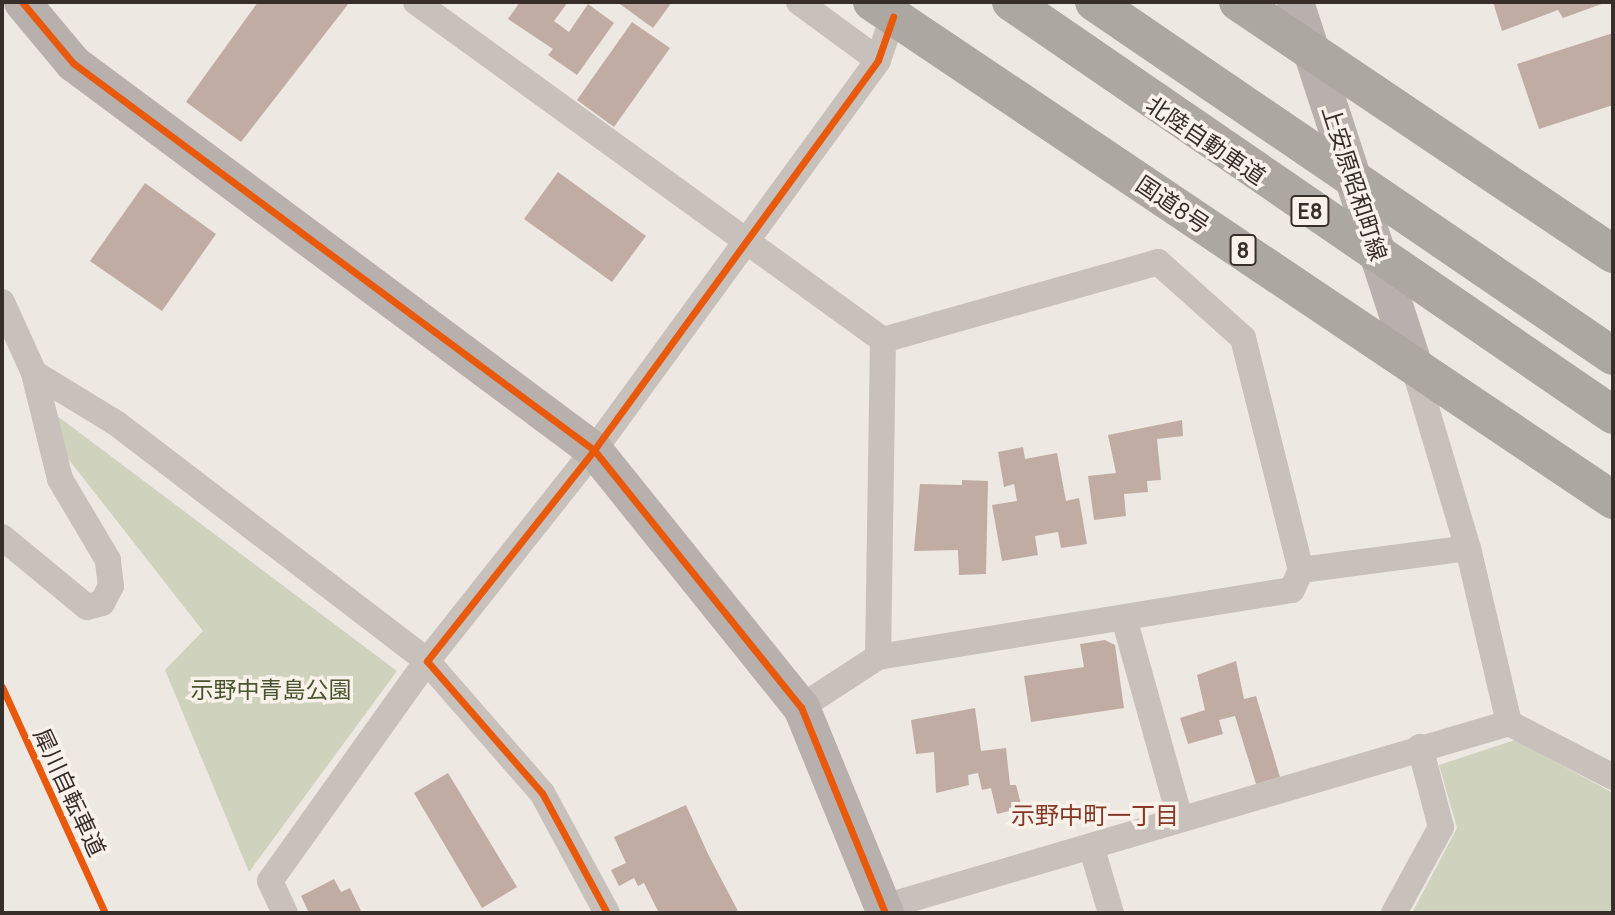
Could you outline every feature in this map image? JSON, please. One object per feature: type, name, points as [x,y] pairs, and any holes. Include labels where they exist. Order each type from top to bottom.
[{"type":"highway","name":"北陸自動車道","points":[[1011,2],[1613,415]]},
{"type":"highway","name":"E8","points":[[1094,2],[1613,356]]},
{"type":"highway","points":[[1238,2],[1315,57],[1613,254]]},
{"type":"highway","name":"国道8号","points":[[883,9],[1613,500]]},
{"type":"street","points":[[22,2],[73,63],[594,450],[801,707],[885,910],[1420,747],[1509,723],[1613,777]]},
{"type":"street","points":[[416,2],[744,243],[883,340]]},
{"type":"street","points":[[799,2],[878,60]]},
{"type":"street","name":"上安原昭和町線","points":[[1295,2],[1413,364]]},
{"type":"street","points":[[285,913],[270,881],[427,661],[594,450],[878,60],[883,9]]},
{"type":"street","points":[[801,707],[878,657],[1292,590],[1301,570],[1243,338],[1158,262],[883,340]]},
{"type":"street","points":[[2,302],[34,373],[61,479],[108,560],[111,586],[102,603],[87,607],[2,537]]},
{"type":"street","points":[[878,657],[883,340]]},
{"type":"street","points":[[1413,364],[1468,548],[1509,723]]},
{"type":"street","points":[[34,373],[116,423],[427,661],[542,793],[607,913]]},
{"type":"street","points":[[1301,570],[1468,548]]},
{"type":"street","points":[[1124,618],[1180,819]]},
{"type":"street","points":[[1394,913],[1441,827],[1420,747]]},
{"type":"street","points":[[1092,849],[1111,913]]},
{"type":"green space","name":"示野中青島公園","points":[[24,391],[397,671],[249,872],[165,670],[203,631],[55,442]]},
{"type":"green space","points":[[1515,740],[1613,793],[1613,913],[1412,913],[1457,828],[1439,765]]},
{"type":"building","points":[[258,2],[349,3],[241,142],[186,102]]},
{"type":"building","points":[[520,2],[568,2],[554,21],[569,32],[588,4],[614,23],[577,75],[548,55],[553,49],[508,19]]},
{"type":"building","points":[[617,2],[672,2],[653,28]]},
{"type":"building","points":[[1493,2],[1607,2],[1563,18],[1558,10],[1502,31]]},
{"type":"building","points":[[632,22],[670,48],[614,127],[577,100]]},
{"type":"building","points":[[1613,33],[1613,105],[1539,129],[1517,64]]},
{"type":"building","points":[[558,172],[646,236],[612,282],[524,219]]},
{"type":"building","points":[[145,183],[216,234],[162,311],[90,261]]},
{"type":"building","points":[[1182,420],[1183,436],[1157,439],[1161,480],[1147,481],[1148,492],[1124,494],[1126,516],[1094,520],[1088,476],[1116,473],[1108,435]]},
{"type":"building","points":[[1023,447],[1025,459],[1057,453],[1066,501],[1079,498],[1087,544],[1061,548],[1058,532],[1035,536],[1038,555],[1002,561],[992,505],[1017,501],[1014,484],[1004,487],[998,452]]},
{"type":"building","points":[[962,480],[988,481],[986,574],[959,575],[958,550],[914,551],[920,484],[962,485]]},
{"type":"building","points":[[1105,640],[1115,645],[1124,708],[1031,722],[1024,676],[1084,667],[1080,644]]},
{"type":"building","points":[[1236,661],[1244,699],[1256,696],[1280,777],[1256,784],[1235,716],[1219,720],[1223,734],[1188,744],[1180,718],[1205,710],[1197,675]]},
{"type":"building","points":[[975,708],[981,751],[1006,748],[1010,785],[1016,785],[1022,808],[997,814],[991,788],[982,790],[978,773],[968,775],[969,785],[936,793],[934,752],[916,754],[911,720]]},
{"type":"building","points":[[448,773],[517,887],[482,908],[414,793]]},
{"type":"building","points":[[686,805],[739,913],[659,913],[644,883],[638,886],[634,878],[619,886],[611,870],[626,863],[614,837]]},
{"type":"building","points":[[334,879],[341,892],[350,888],[362,913],[309,913],[301,896]]},
{"type":"cycle path","points":[[22,2],[73,63],[594,450],[801,707],[885,913]]},
{"type":"cycle path","points":[[607,913],[542,793],[427,661],[594,450],[878,60],[893,17]]},
{"type":"cycle path","name":"犀川自転車道","points":[[2,687],[105,913]]},
{"type":"district","name":"示野中町一丁目","points":[[1095,815]]}]
